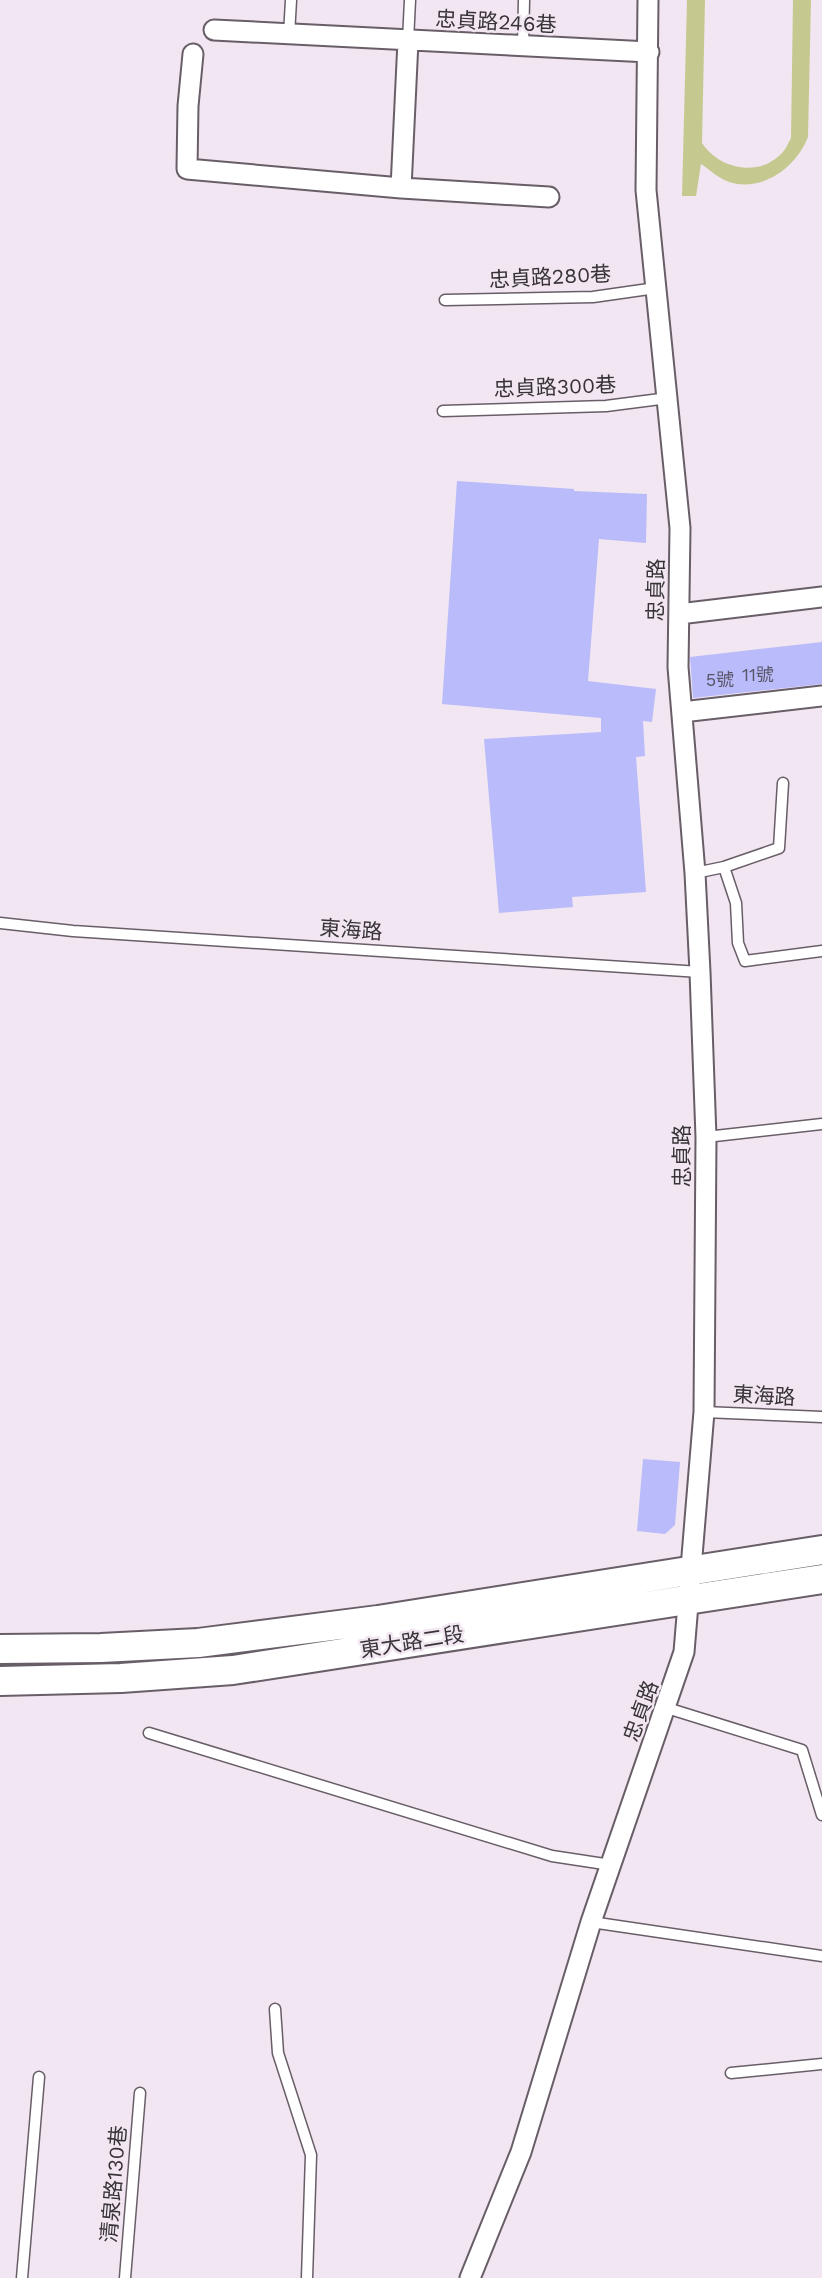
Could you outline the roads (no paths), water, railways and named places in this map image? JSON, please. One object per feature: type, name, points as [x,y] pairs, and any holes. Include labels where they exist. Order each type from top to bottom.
[{"type":"street","name":"忠貞路","points":[[470,2278],[521,2152],[591,1922],[667,1708],[684,1652],[704,1412],[706,1137],[700,972],[695,873],[678,667],[680,528],[646,190],[648,0]]},
{"type":"street","name":"忠貞路246巷","points":[[214,30],[649,52]]},
{"type":"street","points":[[401,188],[408,41]]},
{"type":"street","points":[[193,54],[188,106],[187,169],[401,188],[549,197]]},
{"type":"street","points":[[679,614],[822,597]]},
{"type":"street","points":[[682,712],[822,696]]},
{"type":"street","name":"東大路二段","points":[[0,1649],[198,1643],[378,1620],[822,1550]]},
{"type":"street","name":"東大路二段","points":[[0,1681],[121,1678],[233,1670],[822,1579]]},
{"type":"lane","points":[[289,34],[291,0]]},
{"type":"lane","points":[[408,41],[410,0]]},
{"type":"lane","points":[[523,47],[524,0]]},
{"type":"lane","name":"忠貞路280巷","points":[[445,300],[593,297],[656,289]]},
{"type":"lane","name":"忠貞路300巷","points":[[443,411],[606,406],[668,398]]},
{"type":"lane","points":[[695,873],[724,867],[779,848],[783,783]]},
{"type":"lane","points":[[724,867],[736,903],[738,943],[745,961],[822,951]]},
{"type":"lane","name":"東海路","points":[[0,923],[87,932],[700,972]]},
{"type":"lane","points":[[706,1137],[822,1124]]},
{"type":"lane","name":"東海路","points":[[704,1412],[822,1417]]},
{"type":"lane","points":[[667,1708],[802,1750],[822,1815]]},
{"type":"lane","points":[[149,1734],[552,1856],[611,1865]]},
{"type":"lane","points":[[591,1922],[822,1956]]},
{"type":"lane","points":[[275,2009],[278,2053],[311,2155],[307,2278]]},
{"type":"lane","points":[[731,2073],[822,2064]]},
{"type":"lane","points":[[22,2278],[39,2077]]},
{"type":"lane","name":"清泉路130巷","points":[[125,2278],[140,2093]]}]
